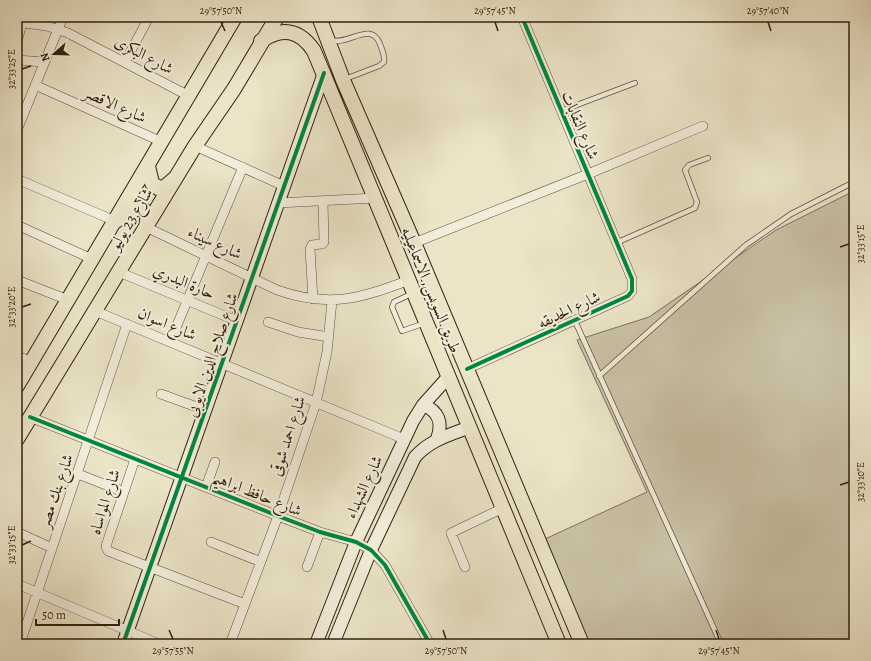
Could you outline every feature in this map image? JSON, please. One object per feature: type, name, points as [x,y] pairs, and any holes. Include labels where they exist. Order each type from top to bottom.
[{"type":"main road","name":"شارع 23 يوليو","points":[[17,386],[236,17]]},
{"type":"main road","name":"شارع 23 يوليو","points":[[17,439],[195,146],[234,89],[261,41],[277,17]]},
{"type":"main road","name":"طريق السويس, الاسماعيليه","points":[[319,17],[323,32],[343,80],[414,243],[582,644]]},
{"type":"main road","points":[[261,41],[276,32],[286,32],[301,36],[308,42],[315,33],[323,32]]},
{"type":"main road","name":"طريق السويس, الاسماعيليه","points":[[308,42],[324,73],[470,427],[555,643]]},
{"type":"main road","points":[[148,166],[152,183],[158,188],[165,187],[176,178]]},
{"type":"main road","points":[[115,221],[136,209],[142,208],[148,215],[146,227]]},
{"type":"street","points":[[17,130],[63,17]]},
{"type":"street","points":[[125,62],[149,17]]},
{"type":"street","name":"شارع النقابات","points":[[522,17],[616,243]]},
{"type":"street","points":[[17,42],[20,22]]},
{"type":"street","name":"شارع البكرى","points":[[20,22],[58,29],[189,96]]},
{"type":"street","points":[[17,60],[44,62]]},
{"type":"street","name":"شارع صلاح الدين الايوبى","points":[[124,644],[181,477],[324,73]]},
{"type":"street","name":"شارع الاقصر","points":[[35,85],[162,142]]},
{"type":"street","points":[[414,243],[588,174],[703,126]]},
{"type":"street","points":[[195,146],[284,186]]},
{"type":"street","points":[[170,342],[243,167]]},
{"type":"street","points":[[17,179],[115,221]]},
{"type":"street","points":[[278,204],[375,198]]},
{"type":"street","points":[[313,299],[310,249],[312,245],[322,244],[324,242],[323,201]]},
{"type":"street","points":[[17,225],[92,259]]},
{"type":"street","name":"شارع سيناء","points":[[146,227],[293,296],[332,301],[363,297],[412,286]]},
{"type":"street","name":"شارع الحديقه","points":[[466,369],[628,296],[632,291],[632,279],[616,243]]},
{"type":"street","name":"حارة البدري","points":[[119,272],[237,321]]},
{"type":"street","points":[[17,280],[68,300]]},
{"type":"street","name":"شارع احمد شوقى","points":[[230,644],[278,516],[316,403],[329,337],[332,301]]},
{"type":"street","name":"شارع اسوان","points":[[95,311],[404,439]]},
{"type":"street","points":[[268,322],[298,332],[329,337]]},
{"type":"street","name":"شارع بنك مصر","points":[[20,644],[127,324]]},
{"type":"street","points":[[17,356],[32,362]]},
{"type":"street","name":"شارع الشهداء","points":[[316,644],[356,542],[404,439],[423,405],[448,376]]},
{"type":"street","points":[[161,394],[205,410]]},
{"type":"street","points":[[423,405],[431,408],[437,414],[440,422],[440,431],[437,439]]},
{"type":"street","name":"شارع حافظ ابراهيم","points":[[30,417],[278,516],[320,532],[356,542],[371,550],[385,565],[430,644]]},
{"type":"street","name":"شارع الشهداء","points":[[333,644],[371,550],[410,465],[421,450],[437,439],[470,427]]},
{"type":"street","name":"شارع المواساه","points":[[134,459],[107,548],[110,552],[245,604]]},
{"type":"street","points":[[206,487],[215,462]]},
{"type":"street","points":[[78,474],[124,492]]},
{"type":"street","points":[[465,567],[451,533],[503,508]]},
{"type":"street","points":[[17,532],[52,548]]},
{"type":"street","points":[[307,567],[320,532]]},
{"type":"street","points":[[212,542],[261,562]]},
{"type":"street","points":[[17,584],[159,644]]},
{"type":"lane","points":[[323,32],[326,37],[336,42],[369,32],[376,36],[378,40],[384,55],[382,64],[343,80]]},
{"type":"lane","points":[[561,111],[635,83]]},
{"type":"lane","points":[[616,243],[695,208],[697,202],[685,170],[689,165],[708,158]]},
{"type":"lane","points":[[599,376],[746,245],[791,214],[854,182]]},
{"type":"lane","points":[[412,286],[394,302],[392,307],[402,331],[426,322]]},
{"type":"lane","points":[[575,321],[721,644]]},
{"type":"lane","points":[[854,519],[854,580]]},
{"type":"shaded area","points":[[854,191],[854,644],[589,644],[545,539],[647,492],[577,340],[649,317],[776,230]]},
{"type":"cycle path","points":[[467,369],[628,296],[632,291],[632,279],[522,17]]},
{"type":"cycle path","points":[[123,644],[324,73]]},
{"type":"cycle path","points":[[30,417],[278,516],[320,532],[356,542],[371,550],[385,565],[430,644]]}]
